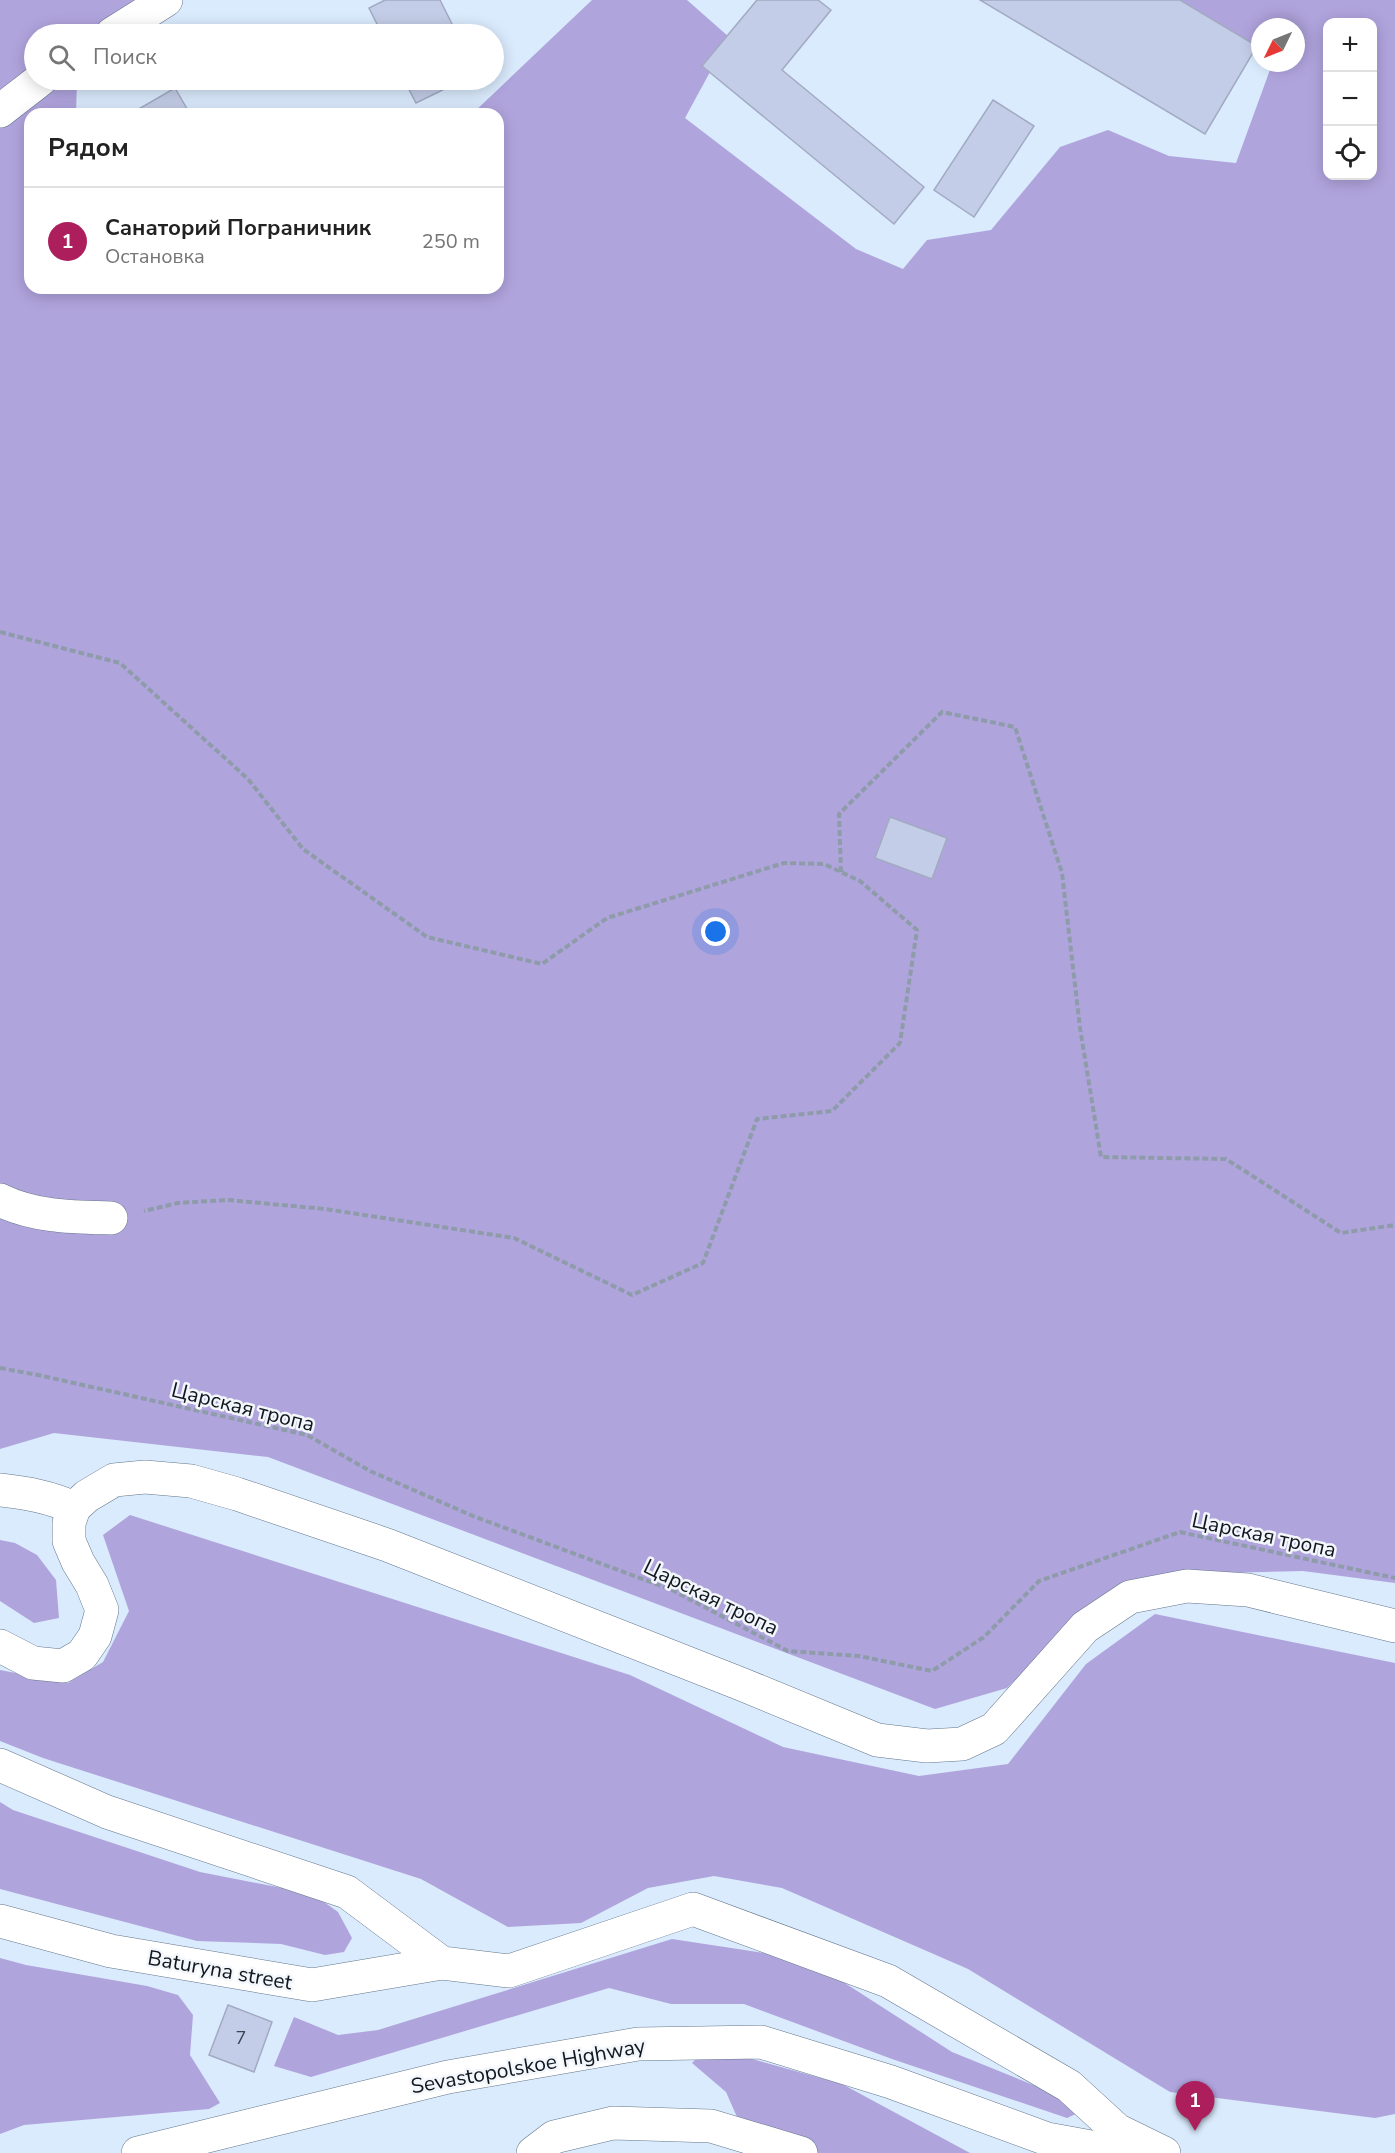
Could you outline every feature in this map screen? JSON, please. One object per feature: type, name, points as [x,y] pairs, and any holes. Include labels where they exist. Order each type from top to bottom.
[{"type":"street","points":[[128,24],[166,0]]},
{"type":"street","points":[[0,111],[27,90]]},
{"type":"street","points":[[0,1200],[9,1205],[59,1216],[111,1218]]},
{"type":"street","points":[[0,1646],[33,1663],[63,1666],[82,1655],[95,1636],[102,1610],[69,1541],[69,1523],[74,1508],[87,1496],[114,1480],[145,1477],[191,1481],[237,1494],[387,1545],[877,1740],[927,1746],[962,1744],[994,1729],[1085,1627],[1130,1597],[1187,1586],[1248,1590],[1395,1626]]},
{"type":"street","points":[[0,1490],[30,1493],[74,1508]]},
{"type":"street","points":[[0,1765],[107,1812],[347,1892],[442,1963],[510,1971],[693,1909],[888,1981],[1069,2086],[1117,2130],[1164,2153]]},
{"type":"street","name":"Baturyna street","points":[[0,1921],[111,1951],[312,1985],[442,1963]]},
{"type":"street","name":"Sevastopolskoe Highway","points":[[138,2153],[448,2077],[638,2044],[762,2042],[891,2082],[1047,2139],[1124,2153]]},
{"type":"street","points":[[534,2153],[554,2137],[613,2123],[711,2126],[801,2153]]},
{"type":"path","points":[[0,632],[120,663],[248,779],[303,849],[427,937],[542,964],[607,918],[784,863],[824,864],[860,881],[917,930],[900,1042],[832,1111],[757,1119],[703,1263],[632,1294],[514,1239],[325,1209],[228,1200],[178,1203],[111,1218]]},
{"type":"path","points":[[841,872],[839,814],[942,712],[1015,727],[1062,873],[1080,1028],[1101,1157],[1226,1159],[1341,1233],[1395,1225]]},
{"type":"path","name":"Царская тропа","points":[[0,1368],[307,1435],[370,1471],[473,1516],[672,1590],[788,1651],[859,1656],[932,1671],[984,1637],[1039,1581],[1180,1532],[1395,1578]]},
{"type":"shaded area","points":[[0,0],[143,0],[117,24],[24,24],[24,90],[77,90],[76,108],[24,108],[24,294],[504,294],[504,108],[478,108],[497,90],[504,90],[504,84],[592,0],[687,0],[729,37],[685,118],[856,249],[903,269],[927,240],[991,230],[1060,147],[1108,130],[1169,156],[1236,163],[1269,72],[1305,72],[1305,18],[1251,18],[1251,52],[1196,12],[1169,0],[1395,0],[1395,1583],[1303,1571],[1187,1574],[1098,1600],[1007,1688],[935,1709],[268,1457],[54,1433],[0,1449]],"holes":[[[890,817],[947,839],[875,858]]]},
{"type":"shaded area","points":[[130,1515],[630,1675],[783,1747],[919,1776],[1008,1764],[1086,1664],[1155,1614],[1395,1663],[1395,2114],[1375,2118],[1170,2092],[968,1969],[782,1888],[714,1876],[648,1888],[581,1923],[508,1927],[421,1879],[43,1758],[0,1741],[0,1670],[68,1683],[103,1662],[129,1611],[103,1535]]},
{"type":"shaded area","points":[[0,1540],[15,1543],[37,1555],[56,1580],[59,1618],[34,1623],[0,1601]]},
{"type":"shaded area","points":[[0,1802],[13,1810],[200,1872],[313,1894],[338,1912],[352,1938],[344,1952],[325,1955],[281,1944],[197,1941],[0,1889]]},
{"type":"shaded area","points":[[672,1939],[809,1960],[952,2052],[1075,2102],[1078,2113],[1067,2118],[892,2059],[744,2004],[671,2004],[609,1988],[311,2077],[274,2066],[294,2017],[338,2035],[378,2030]]},
{"type":"shaded area","points":[[0,1958],[26,1965],[147,1986],[178,1995],[193,2015],[190,2055],[220,2103],[209,2109],[24,2125],[0,2134]]},
{"type":"shaded area","points":[[727,2052],[842,2084],[970,2153],[747,2153],[748,2142],[726,2092],[692,2063],[701,2054]]},
{"type":"building","points":[[385,0],[440,0],[452,24],[377,24],[369,8]]},
{"type":"building","points":[[757,0],[818,0],[831,10],[782,70],[924,187],[894,224],[702,66]]},
{"type":"building","points":[[980,0],[1180,0],[1251,42],[1251,56],[1205,134]]},
{"type":"building","points":[[172,90],[176,90],[187,108],[140,108]]},
{"type":"building","points":[[409,90],[443,90],[416,103]]},
{"type":"building","points":[[993,100],[1034,126],[974,217],[934,190]]},
{"type":"building","points":[[890,817],[947,838],[932,879],[875,858]]},
{"type":"building","points":[[228,2005],[272,2022],[254,2072],[209,2055]]},
{"type":"place","name":"Санаторий Пограничник","points":[[1195,2131]]}]
